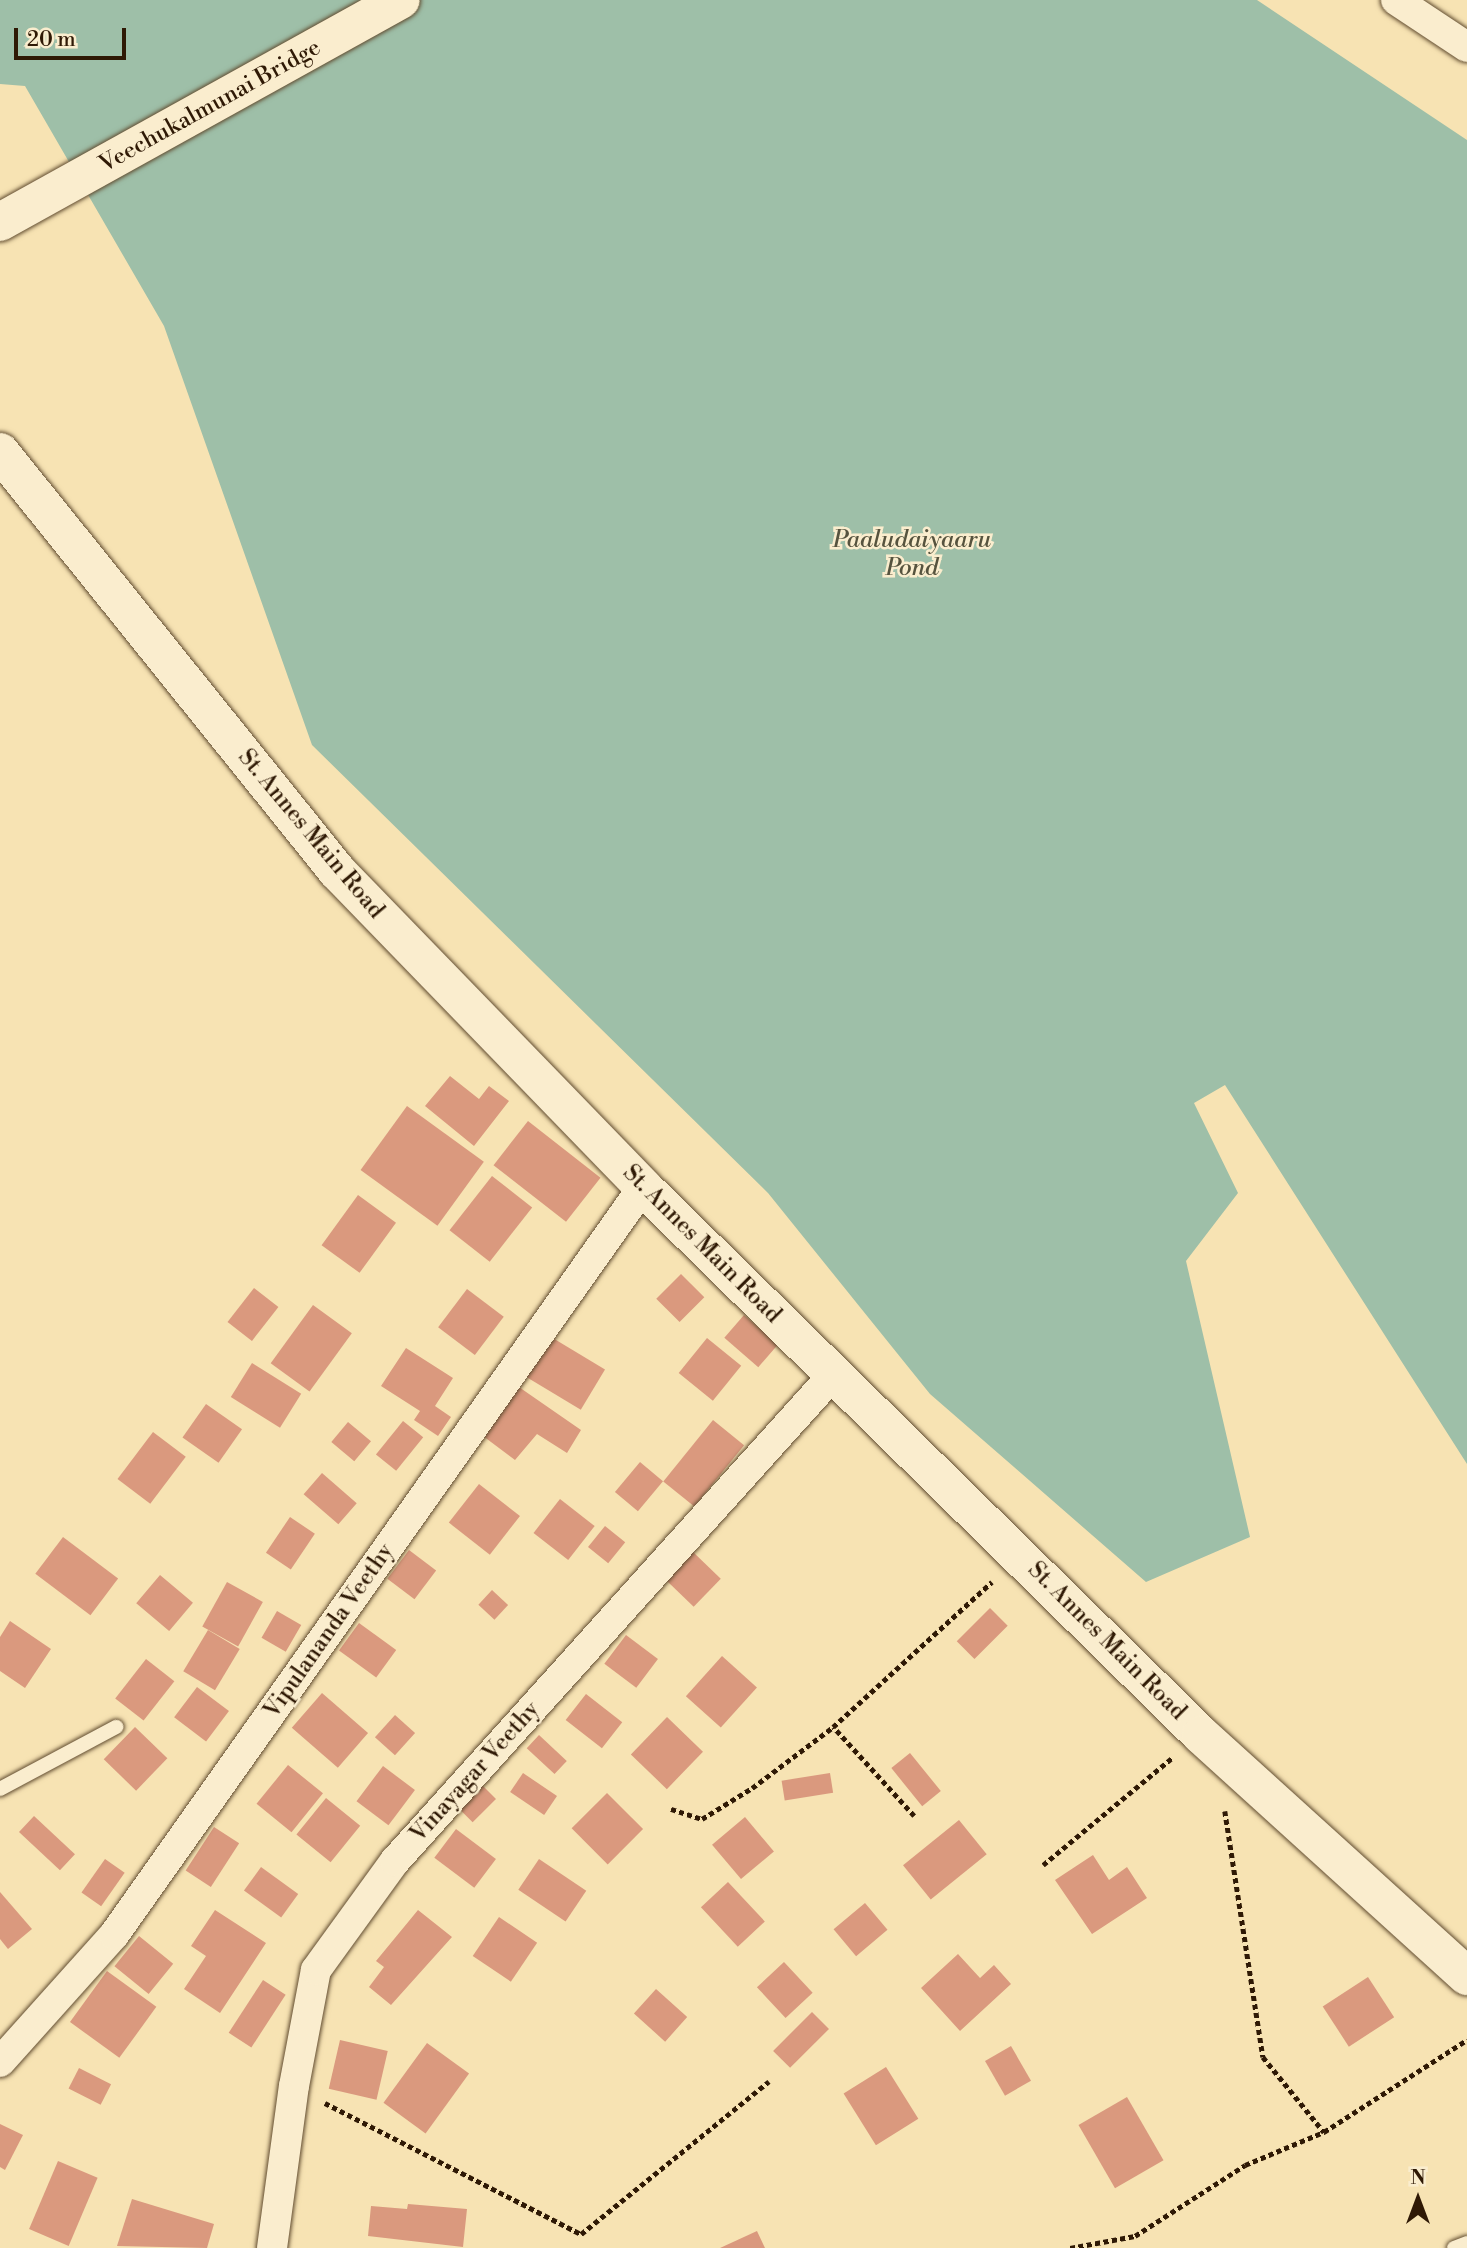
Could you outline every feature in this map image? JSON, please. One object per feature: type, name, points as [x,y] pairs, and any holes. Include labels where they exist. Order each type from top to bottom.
[{"type":"street","name":"Veechukalmunai Bridge","points":[[9,217],[401,0]]},
{"type":"street","points":[[1409,3],[1467,47]]},
{"type":"street","name":"St. Annes Main Road","points":[[0,452],[337,871],[643,1187],[1022,1555],[1201,1735],[1467,1976]]},
{"type":"street","name":"Vipulananda Veethy","points":[[0,2062],[114,1935],[643,1187]]},
{"type":"street","name":"Vinayagar Veethy","points":[[272,2248],[294,2086],[316,1970],[395,1861],[834,1374]]},
{"type":"lane","points":[[0,1789],[116,1727]]},
{"type":"lane","points":[[1454,2248],[1467,2243]]},
{"type":"path","points":[[671,1809],[702,1819],[752,1788],[833,1727],[1022,1555]]},
{"type":"path","points":[[833,1727],[914,1816]]},
{"type":"path","points":[[1043,1865],[1201,1735]]},
{"type":"path","points":[[1223,1805],[1263,2057],[1324,2132]]},
{"type":"path","points":[[1070,2248],[1135,2236],[1245,2165],[1324,2132],[1467,2040]]},
{"type":"path","points":[[294,2086],[581,2234],[769,2081]]},
{"type":"water","name":"Paaludaiyaaru Pond","points":[[0,0],[1257,0],[1467,140],[1467,1464],[1225,1085],[1194,1103],[1238,1193],[1186,1261],[1250,1537],[1146,1582],[930,1394],[768,1193],[312,745],[164,326],[25,86],[0,84]]},
{"type":"building","points":[[450,1076],[479,1099],[489,1086],[509,1101],[474,1146],[425,1106]]},
{"type":"building","points":[[407,1106],[484,1162],[437,1226],[361,1170]]},
{"type":"building","points":[[528,1121],[600,1178],[566,1222],[494,1165]]},
{"type":"building","points":[[492,1176],[532,1207],[490,1262],[450,1230]]},
{"type":"building","points":[[358,1195],[396,1223],[360,1273],[322,1245]]},
{"type":"building","points":[[681,1274],[704,1297],[680,1322],[656,1299]]},
{"type":"building","points":[[254,1288],[278,1307],[252,1341],[228,1322]]},
{"type":"building","points":[[467,1289],[504,1317],[475,1355],[438,1327]]},
{"type":"building","points":[[313,1305],[352,1333],[310,1391],[271,1363]]},
{"type":"building","points":[[744,1315],[778,1345],[758,1367],[724,1338]]},
{"type":"building","points":[[551,1337],[605,1369],[581,1410],[527,1377]]},
{"type":"building","points":[[707,1338],[741,1366],[713,1401],[679,1373]]},
{"type":"building","points":[[406,1348],[453,1378],[435,1406],[451,1417],[438,1436],[414,1420],[420,1411],[381,1386]]},
{"type":"building","points":[[252,1363],[301,1394],[280,1428],[231,1397]]},
{"type":"building","points":[[516,1385],[581,1430],[567,1453],[537,1434],[515,1460],[479,1433]]},
{"type":"building","points":[[206,1404],[242,1429],[219,1463],[182,1438]]},
{"type":"building","points":[[713,1420],[744,1445],[694,1507],[663,1481]]},
{"type":"building","points":[[403,1421],[423,1437],[396,1471],[376,1454]]},
{"type":"building","points":[[348,1422],[371,1441],[354,1461],[331,1442]]},
{"type":"building","points":[[153,1432],[186,1457],[150,1504],[117,1479]]},
{"type":"building","points":[[640,1462],[663,1481],[638,1511],[615,1492]]},
{"type":"building","points":[[322,1473],[357,1503],[338,1524],[304,1494]]},
{"type":"building","points":[[479,1484],[520,1516],[490,1555],[449,1523]]},
{"type":"building","points":[[560,1499],[595,1526],[568,1560],[534,1533]]},
{"type":"building","points":[[290,1517],[315,1534],[291,1569],[266,1553]]},
{"type":"building","points":[[605,1526],[625,1542],[608,1563],[588,1547]]},
{"type":"building","points":[[63,1537],[118,1579],[90,1615],[35,1574]]},
{"type":"building","points":[[409,1550],[436,1570],[414,1599],[387,1579]]},
{"type":"building","points":[[692,1551],[721,1579],[694,1607],[665,1579]]},
{"type":"building","points":[[160,1575],[193,1603],[169,1631],[136,1603]]},
{"type":"building","points":[[227,1582],[263,1602],[238,1646],[202,1627]]},
{"type":"building","points":[[492,1590],[508,1605],[494,1620],[478,1605]]},
{"type":"building","points":[[990,1608],[1008,1626],[974,1659],[957,1641]]},
{"type":"building","points":[[277,1611],[301,1625],[286,1652],[262,1638]]},
{"type":"building","points":[[10,1621],[51,1649],[25,1688],[0,1671],[0,1637]]},
{"type":"building","points":[[359,1623],[396,1650],[376,1678],[339,1651]]},
{"type":"building","points":[[208,1630],[240,1649],[215,1690],[183,1671]]},
{"type":"building","points":[[626,1635],[658,1659],[636,1688],[604,1664]]},
{"type":"building","points":[[722,1656],[757,1687],[721,1728],[686,1696]]},
{"type":"building","points":[[146,1659],[174,1681],[144,1721],[115,1698]]},
{"type":"building","points":[[197,1687],[229,1711],[206,1741],[174,1717]]},
{"type":"building","points":[[322,1693],[368,1733],[338,1768],[292,1728]]},
{"type":"building","points":[[586,1694],[622,1722],[602,1748],[566,1720]]},
{"type":"building","points":[[395,1715],[415,1733],[395,1755],[375,1737]]},
{"type":"building","points":[[667,1717],[703,1752],[667,1789],[631,1754]]},
{"type":"building","points":[[135,1727],[167,1758],[136,1791],[104,1759]]},
{"type":"building","points":[[539,1735],[567,1761],[555,1774],[527,1748]]},
{"type":"building","points":[[910,1753],[941,1791],[922,1806],[891,1768]]},
{"type":"building","points":[[288,1765],[323,1793],[292,1832],[257,1804]]},
{"type":"building","points":[[383,1766],[415,1790],[388,1825],[357,1801]]},
{"type":"building","points":[[523,1773],[557,1796],[544,1815],[510,1792]]},
{"type":"building","points":[[830,1773],[833,1793],[785,1800],[782,1781]]},
{"type":"building","points":[[479,1782],[496,1799],[473,1822],[456,1805]]},
{"type":"building","points":[[607,1793],[643,1829],[608,1864],[572,1828]]},
{"type":"building","points":[[326,1798],[360,1826],[331,1862],[296,1835]]},
{"type":"building","points":[[34,1816],[75,1854],[60,1870],[19,1832]]},
{"type":"building","points":[[745,1817],[774,1851],[741,1879],[712,1845]]},
{"type":"building","points":[[959,1820],[987,1854],[931,1900],[903,1865]]},
{"type":"building","points":[[214,1827],[239,1843],[211,1887],[186,1871]]},
{"type":"building","points":[[456,1829],[496,1859],[474,1888],[434,1858]]},
{"type":"building","points":[[1093,1855],[1109,1880],[1127,1867],[1147,1898],[1092,1934],[1055,1880]]},
{"type":"building","points":[[105,1859],[125,1873],[101,1906],[81,1893]]},
{"type":"building","points":[[539,1859],[586,1891],[566,1922],[518,1890]]},
{"type":"building","points":[[261,1867],[298,1894],[281,1917],[244,1890]]},
{"type":"building","points":[[728,1882],[765,1921],[738,1947],[701,1907]]},
{"type":"building","points":[[0,1892],[32,1929],[8,1949],[0,1939]]},
{"type":"building","points":[[865,1903],[887,1930],[856,1956],[834,1929]]},
{"type":"building","points":[[215,1910],[266,1943],[220,2013],[184,1989],[206,1956],[191,1946]]},
{"type":"building","points":[[418,1910],[452,1937],[391,2005],[369,1987],[384,1967],[376,1961]]},
{"type":"building","points":[[499,1917],[537,1943],[511,1982],[473,1956]]},
{"type":"building","points":[[139,1936],[173,1964],[149,1994],[114,1966]]},
{"type":"building","points":[[958,1954],[980,1978],[994,1965],[1011,1984],[960,2031],[921,1988]]},
{"type":"building","points":[[784,1962],[813,1993],[786,2018],[757,1987]]},
{"type":"building","points":[[107,1971],[156,2007],[119,2058],[70,2022]]},
{"type":"building","points":[[1368,1977],[1394,2017],[1349,2047],[1323,2006]]},
{"type":"building","points":[[263,1980],[286,1995],[251,2048],[229,2033]]},
{"type":"building","points":[[656,1989],[687,2017],[665,2042],[634,2014]]},
{"type":"building","points":[[812,2012],[829,2029],[790,2068],[773,2051]]},
{"type":"building","points":[[340,2040],[388,2051],[376,2100],[329,2089]]},
{"type":"building","points":[[427,2043],[469,2074],[426,2133],[384,2103]]},
{"type":"building","points":[[1011,2046],[1031,2081],[1005,2096],[985,2061]]},
{"type":"building","points":[[886,2067],[918,2119],[876,2145],[844,2093]]},
{"type":"building","points":[[79,2068],[111,2084],[101,2105],[69,2088]]},
{"type":"building","points":[[1127,2097],[1164,2160],[1115,2188],[1079,2125]]},
{"type":"building","points":[[0,2124],[23,2135],[5,2170],[0,2167]]},
{"type":"building","points":[[58,2161],[98,2178],[69,2246],[29,2229]]},
{"type":"building","points":[[132,2199],[214,2224],[207,2248],[117,2246]]},
{"type":"building","points":[[408,2204],[467,2209],[463,2247],[368,2236],[371,2206],[407,2209]]},
{"type":"building","points":[[757,2231],[765,2248],[720,2248]]}]
